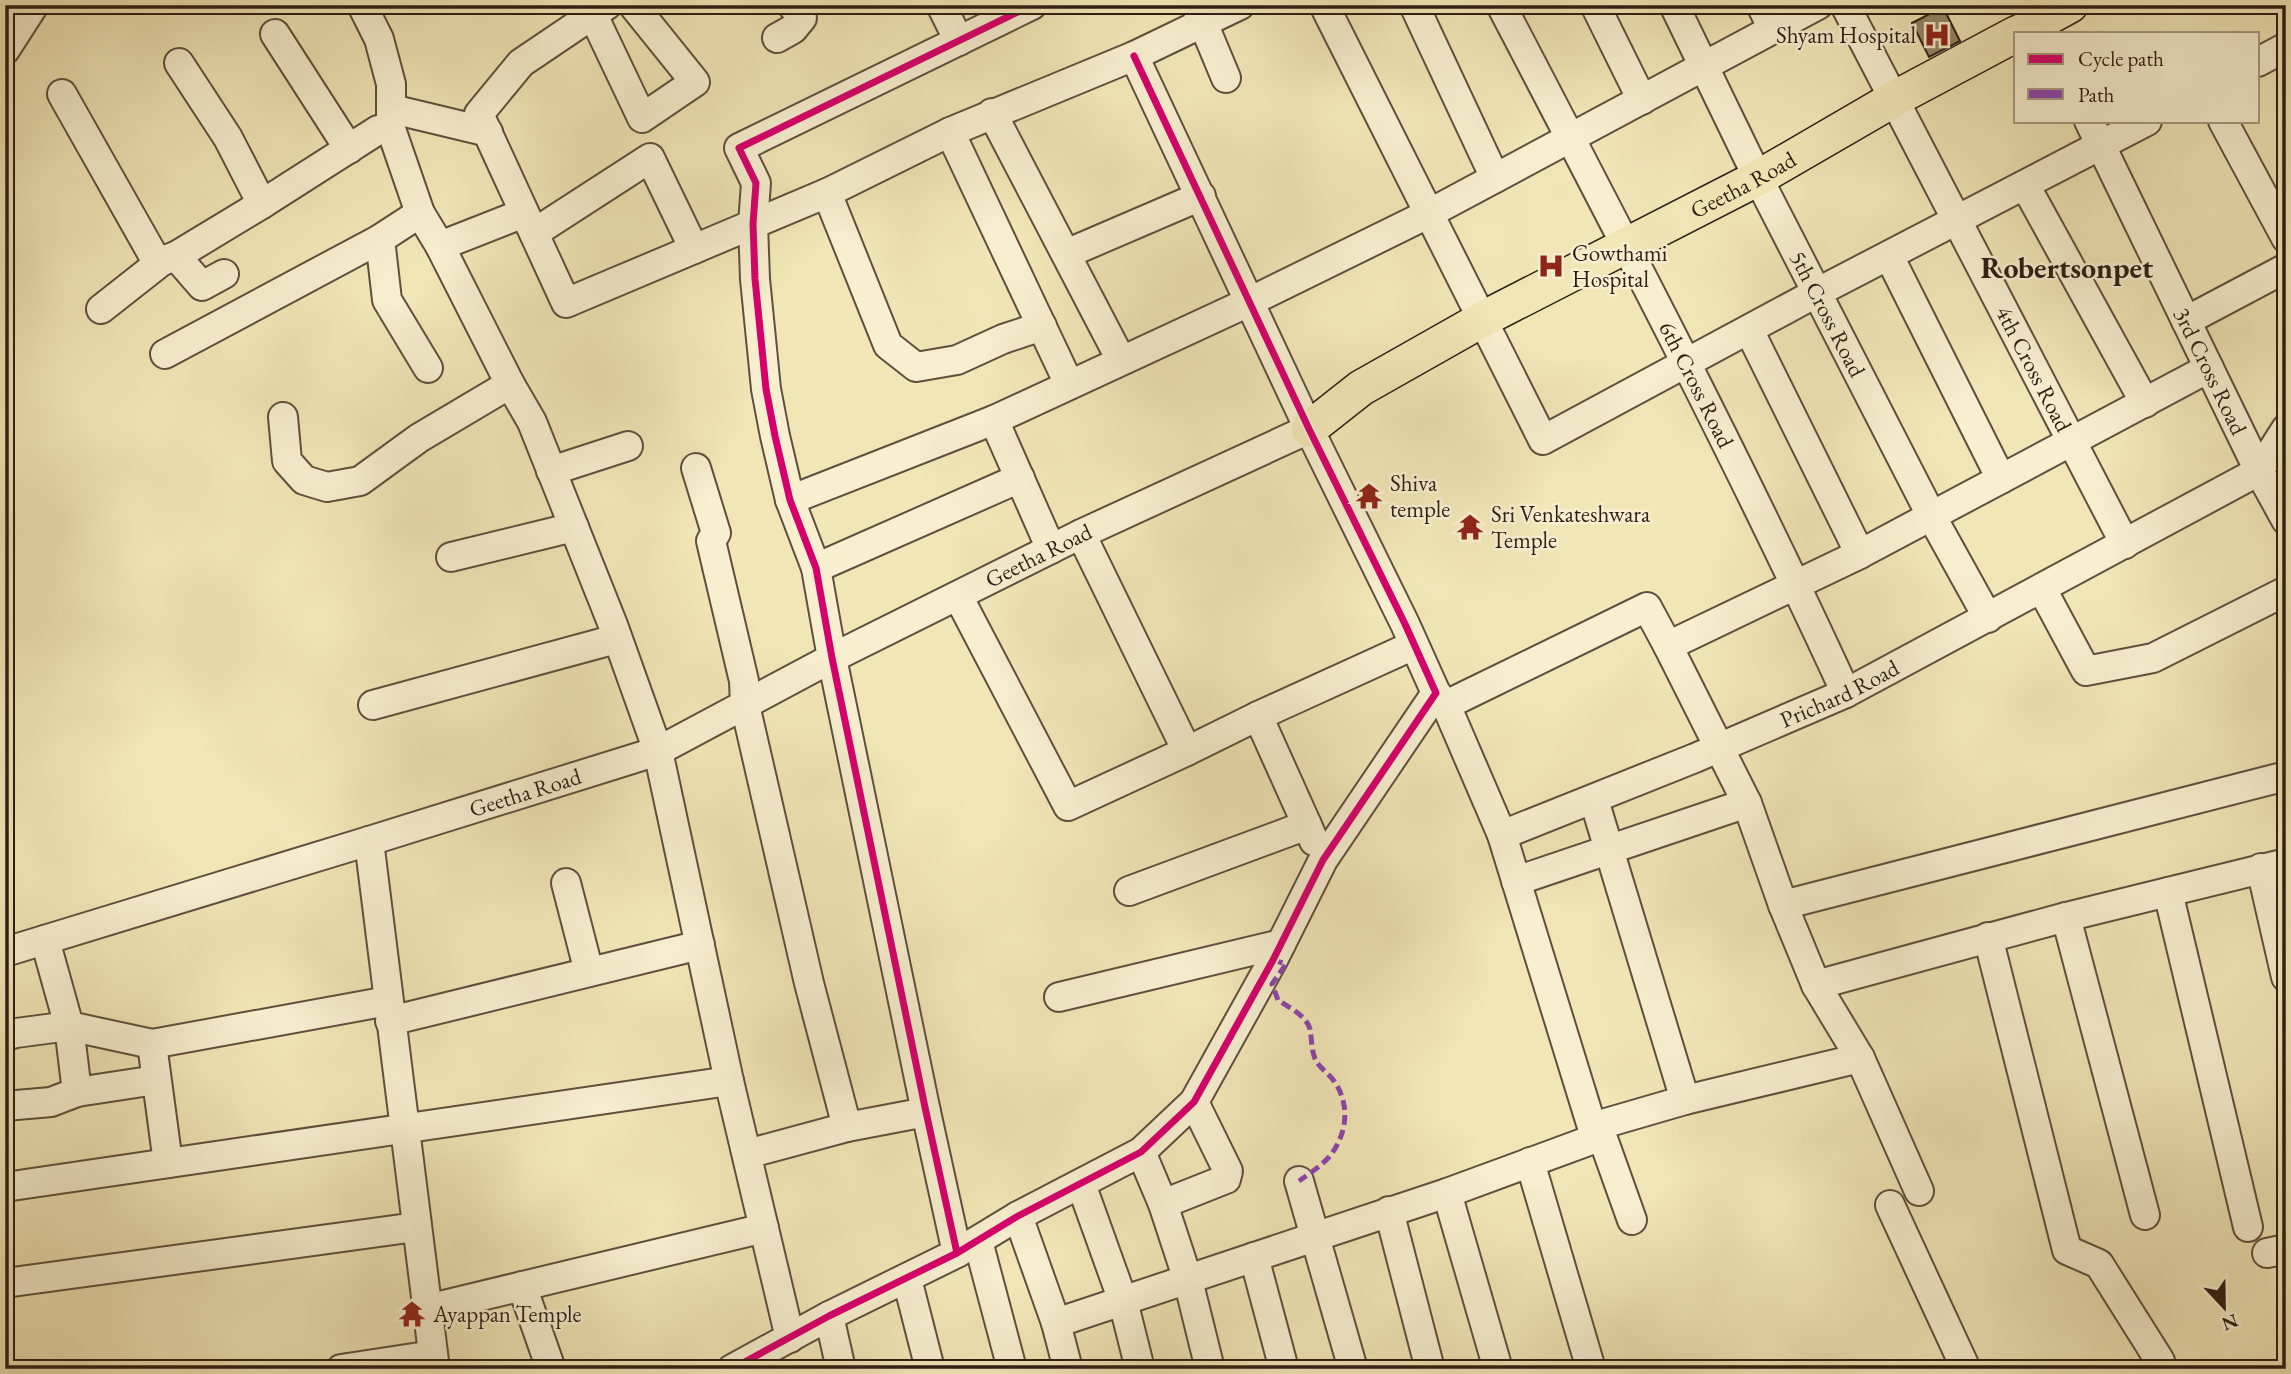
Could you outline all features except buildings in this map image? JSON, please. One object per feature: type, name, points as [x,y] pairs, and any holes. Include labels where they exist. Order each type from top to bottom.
[{"type":"main road","name":"Geetha Road","points":[[2019,32],[2038,22]]},
{"type":"main road","name":"Geetha Road","points":[[1309,429],[1361,388],[1483,319],[1758,178],[1894,99],[2014,35]]},
{"type":"street","points":[[5,50],[34,5]]},
{"type":"street","points":[[362,5],[379,39],[391,84],[391,119],[420,213],[440,246],[531,422],[574,527],[658,751],[729,1081],[790,1338]]},
{"type":"street","points":[[633,5],[695,82],[642,118],[600,10],[521,63],[479,114],[566,303],[827,193],[950,132],[1134,56],[1199,14],[1240,5]]},
{"type":"street","points":[[777,38],[793,29],[802,18],[792,5]]},
{"type":"street","points":[[941,5],[959,41]]},
{"type":"street","points":[[1324,5],[1543,440],[1818,292],[2025,185],[2095,133],[2143,122]]},
{"type":"street","points":[[1414,5],[1495,178]]},
{"type":"street","name":"6th Cross Road","points":[[1501,5],[1687,363],[1797,586],[1846,693]]},
{"type":"street","points":[[1595,5],[1642,100]]},
{"type":"street","name":"5th Cross Road","points":[[1674,5],[1758,178],[1932,517],[1989,618]]},
{"type":"street","points":[[790,500],[994,420],[1251,301],[1430,213],[1705,66],[1767,17],[1818,5]]},
{"type":"street","name":"4th Cross Road","points":[[1845,5],[2125,544]]},
{"type":"street","points":[[1012,1369],[968,1247],[926,1112],[832,658],[816,568],[790,500],[766,389],[755,279],[753,224],[756,183],[739,148],[1029,6]]},
{"type":"street","points":[[1199,14],[1226,78]]},
{"type":"street","points":[[275,34],[349,149]]},
{"type":"street","points":[[2260,61],[2286,47]]},
{"type":"street","points":[[1134,56],[1309,429],[1441,699],[1502,835],[1597,1131],[1632,1220]]},
{"type":"street","points":[[178,63],[228,138],[262,204]]},
{"type":"street","points":[[62,94],[153,255],[169,258],[202,286],[224,274]]},
{"type":"street","points":[[992,114],[1121,360]]},
{"type":"street","points":[[101,309],[169,258],[262,204],[391,119],[488,132]]},
{"type":"street","points":[[2224,122],[2286,238]]},
{"type":"street","points":[[950,132],[1069,384]]},
{"type":"street","name":"3rd Cross Road","points":[[2095,133],[2259,471],[2286,520]]},
{"type":"street","points":[[440,246],[529,223],[650,158],[694,249]]},
{"type":"street","points":[[2025,185],[2145,403]]},
{"type":"street","points":[[827,193],[888,345],[916,367],[957,360],[1003,339],[1042,326]]},
{"type":"street","points":[[1066,254],[1201,196]]},
{"type":"street","points":[[165,354],[380,239],[420,213]]},
{"type":"street","points":[[380,239],[387,300],[428,368]]},
{"type":"street","points":[[1889,256],[2001,480]]},
{"type":"street","points":[[2186,321],[2286,268]]},
{"type":"street","points":[[1749,330],[1860,554]]},
{"type":"street","points":[[1668,646],[1860,554],[2209,368]]},
{"type":"street","points":[[283,417],[287,461],[304,480],[327,487],[360,481],[419,438],[510,384]]},
{"type":"street","points":[[994,420],[1051,549]]},
{"type":"street","name":"Geetha Road","points":[[5,952],[658,751],[832,658],[1081,534],[1309,429]]},
{"type":"street","name":"Prichard Road","points":[[1502,835],[1720,748],[1846,693],[2259,471],[2286,429]]},
{"type":"street","points":[[551,471],[628,446]]},
{"type":"street","points":[[696,468],[716,533],[711,541],[744,681],[744,705],[809,983],[847,1127]]},
{"type":"street","points":[[816,568],[1020,478]]},
{"type":"street","points":[[451,557],[574,527]]},
{"type":"street","points":[[1081,534],[1187,751]]},
{"type":"street","points":[[2042,589],[2086,671],[2153,658],[2286,591]]},
{"type":"street","points":[[958,596],[1068,806],[1414,645]]},
{"type":"street","points":[[732,1369],[829,1316],[968,1247],[1018,1216],[1141,1152],[1194,1102],[1281,944],[1323,860],[1441,699],[1647,607],[1747,803],[1783,905],[1816,985],[1860,1058],[1919,1191]]},
{"type":"street","points":[[373,705],[616,639]]},
{"type":"street","points":[[1258,716],[1323,860]]},
{"type":"street","points":[[1783,905],[2286,776]]},
{"type":"street","points":[[1594,800],[1685,1100]]},
{"type":"street","points":[[1516,881],[1747,803]]},
{"type":"street","points":[[1129,891],[1307,825]]},
{"type":"street","points":[[341,1369],[434,1362],[369,841]]},
{"type":"street","points":[[1816,985],[1988,937],[2273,865],[2286,977]]},
{"type":"street","points":[[566,883],[589,972]]},
{"type":"street","points":[[2168,892],[2248,1227]]},
{"type":"street","points":[[2066,917],[2145,1215]]},
{"type":"street","points":[[1988,937],[2067,1250],[2099,1264],[2160,1361]]},
{"type":"street","points":[[45,940],[68,1026],[77,1091]]},
{"type":"street","points":[[1059,997],[1281,944]]},
{"type":"street","points":[[5,1037],[68,1026],[152,1044],[389,1011],[589,972],[700,945]]},
{"type":"street","points":[[152,1044],[168,1163]]},
{"type":"street","points":[[1056,1323],[1447,1193],[1530,1162],[1597,1131],[1685,1100],[1860,1058]]},
{"type":"street","points":[[5,1106],[51,1102],[77,1091],[156,1080]]},
{"type":"street","points":[[5,1187],[729,1081]]},
{"type":"street","points":[[1163,1204],[1226,1179],[1228,1171],[1194,1102]]},
{"type":"street","points":[[747,1154],[847,1127],[926,1112]]},
{"type":"street","points":[[1141,1152],[1163,1204],[1188,1280],[1210,1369]]},
{"type":"street","points":[[1530,1162],[1591,1369]]},
{"type":"street","points":[[1299,1181],[1353,1369]]},
{"type":"street","points":[[1081,1184],[1123,1301],[1140,1369]]},
{"type":"street","points":[[1447,1193],[1499,1369]]},
{"type":"street","points":[[1889,1205],[1966,1369]]},
{"type":"street","points":[[1389,1211],[1430,1369]]},
{"type":"street","points":[[1018,1216],[1056,1323],[1068,1369]]},
{"type":"street","points":[[5,1283],[416,1227]]},
{"type":"street","points":[[427,1309],[764,1228]]},
{"type":"street","points":[[1254,1257],[1284,1369]]},
{"type":"street","points":[[907,1279],[930,1369]]},
{"type":"street","points":[[522,1286],[551,1369]]},
{"type":"street","points":[[829,1316],[841,1369]]},
{"type":"marked path","points":[[1273,960],[1286,964],[1272,984],[1278,1000],[1308,1024],[1316,1061],[1334,1081],[1345,1110],[1343,1130],[1335,1148],[1322,1164],[1299,1181]]},
{"type":"cycle path","points":[[957,1253],[832,658],[816,568],[790,500],[775,436],[766,389],[755,279],[753,224],[756,183],[739,148],[1032,5]]},
{"type":"cycle path","points":[[732,1369],[829,1316],[957,1253],[1018,1216],[1141,1152],[1194,1102],[1273,960],[1323,860],[1436,693],[1134,56]]},
{"type":"place","name":"Shyam Hospital","points":[[1937,35]]},
{"type":"place","name":"Gowthami Hospital","points":[[1551,266]]},
{"type":"place","name":"Shiva temple","points":[[1369,496]]},
{"type":"place","name":"Sri Venkateshwara Temple","points":[[1470,527]]},
{"type":"place","name":"Ayappan Temple","points":[[412,1314]]},
{"type":"district","name":"Robertsonpet","points":[[2067,267]]}]
